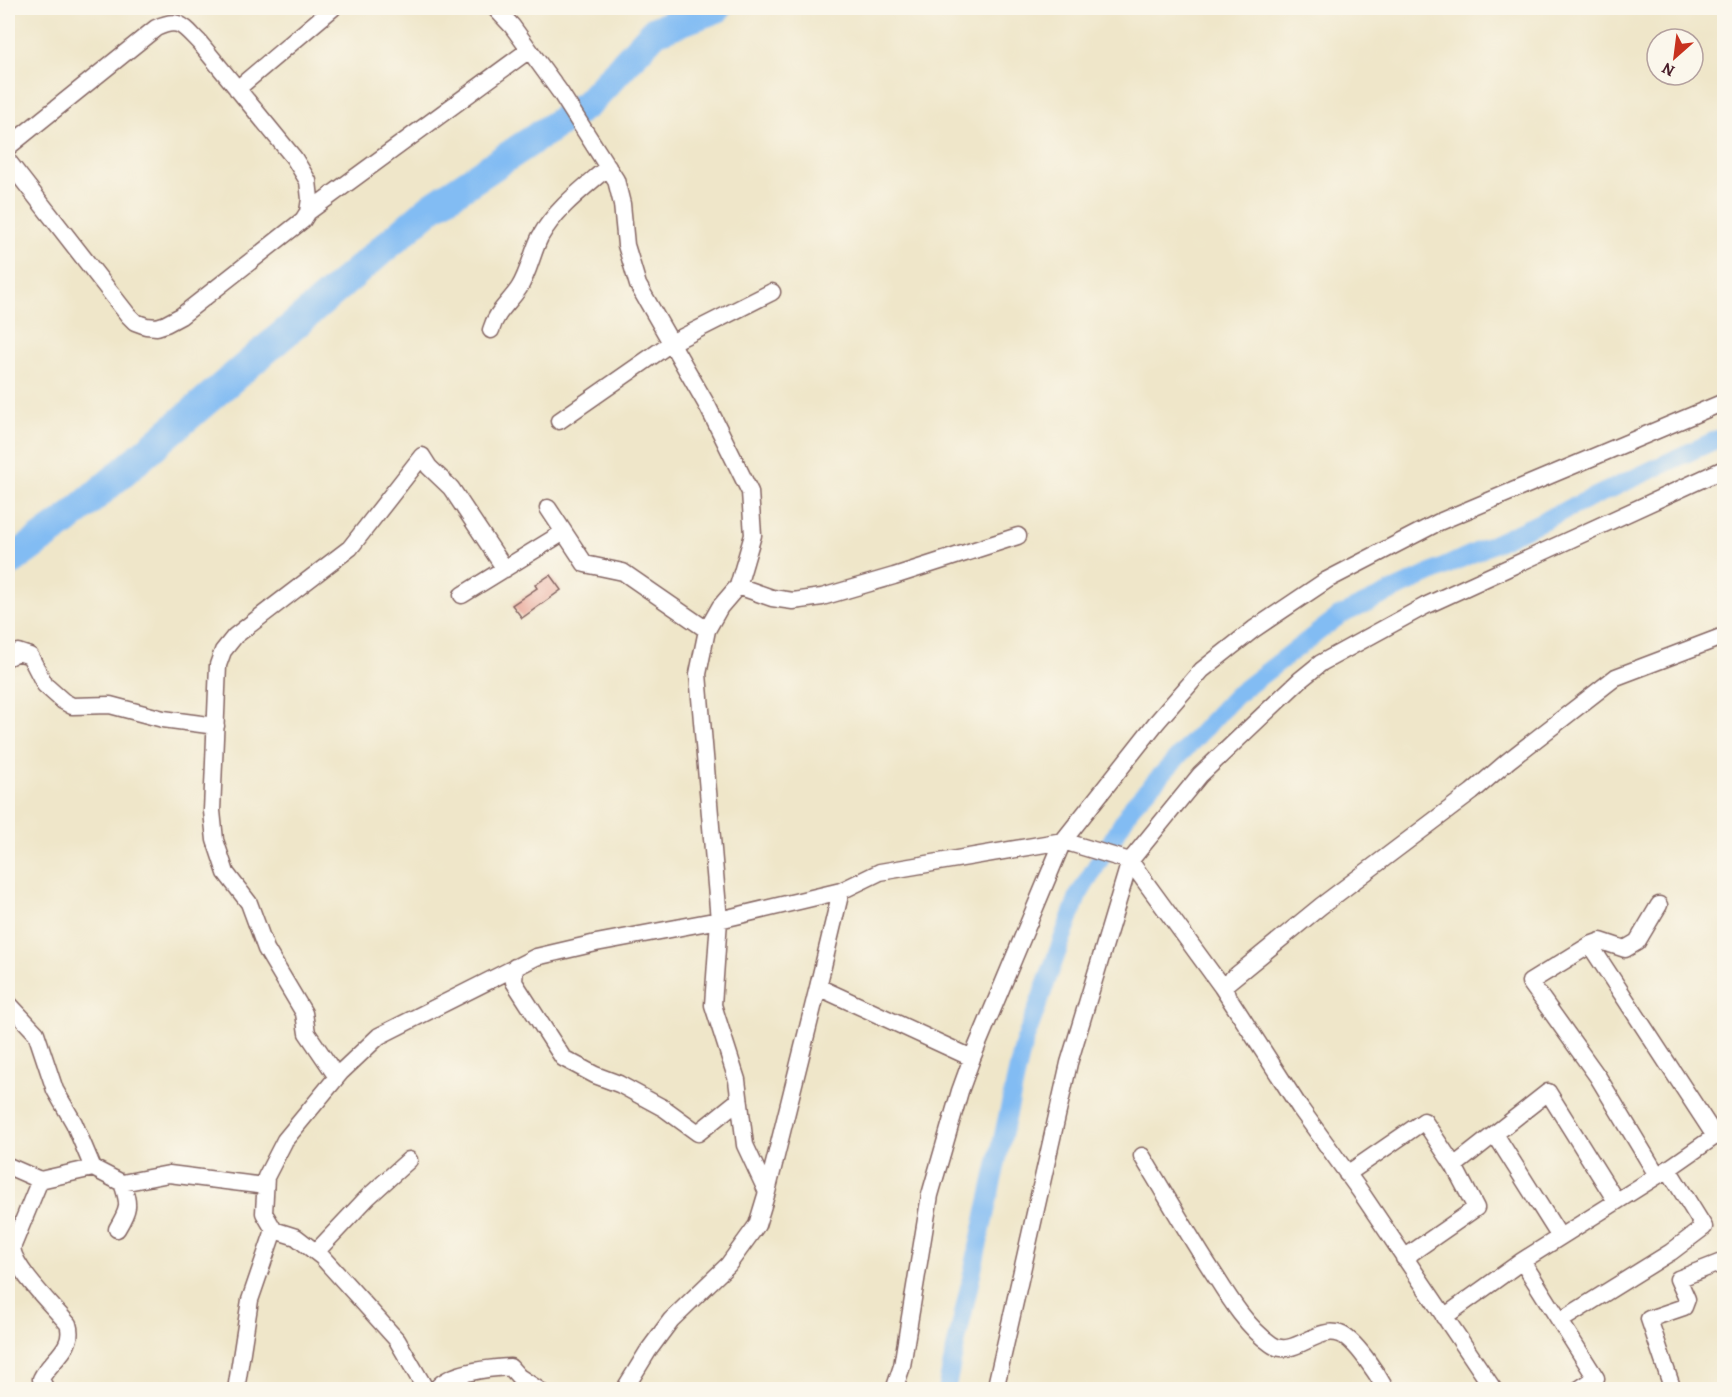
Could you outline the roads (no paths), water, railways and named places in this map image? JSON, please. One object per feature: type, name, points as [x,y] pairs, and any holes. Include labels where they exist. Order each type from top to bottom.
[{"type":"street","points":[[237,89],[333,8]]},
{"type":"street","points":[[495,8],[512,26],[560,92],[616,180],[622,204],[626,245],[638,285],[708,407],[750,492],[753,535],[738,586],[720,607],[706,630],[698,674],[719,920],[713,1005],[737,1080],[745,1145],[767,1192]]},
{"type":"street","points":[[8,147],[156,27],[168,22],[177,22],[200,42],[294,158],[309,181],[308,212]]},
{"type":"street","points":[[8,161],[128,315],[135,322],[157,327],[181,315],[303,220],[308,212],[529,50]]},
{"type":"street","points":[[491,330],[498,312],[518,289],[526,275],[540,237],[563,206],[608,167]]},
{"type":"street","points":[[559,421],[668,338],[772,292]]},
{"type":"street","points":[[894,1389],[902,1366],[930,1195],[960,1091],[972,1058],[1063,842],[1149,731],[1202,670],[1254,629],[1327,580],[1439,522],[1725,402]]},
{"type":"street","points":[[337,1077],[307,1033],[304,1013],[266,949],[249,903],[226,873],[215,840],[212,811],[218,665],[223,651],[235,636],[350,548],[422,456],[429,467],[452,488],[505,569]]},
{"type":"street","points":[[995,1389],[1069,1063],[1123,859],[1200,775],[1299,680],[1321,663],[1425,606],[1725,469]]},
{"type":"street","points":[[548,508],[585,564],[623,572],[706,630]]},
{"type":"street","points":[[462,595],[564,532]]},
{"type":"street","points":[[738,586],[772,598],[793,601],[822,597],[1018,536]]},
{"type":"street","points":[[1222,987],[1321,906],[1472,792],[1616,677],[1725,636]]},
{"type":"street","points":[[8,657],[18,652],[30,656],[45,685],[63,702],[72,706],[110,705],[163,719],[216,726]]},
{"type":"street","points":[[426,1389],[397,1340],[316,1252],[296,1237],[274,1230],[264,1213],[266,1177],[285,1140],[337,1077],[379,1036],[536,957],[719,920],[841,891],[880,872],[1063,842],[1123,859],[1222,987],[1300,1108],[1494,1389]]},
{"type":"street","points":[[624,1389],[671,1320],[728,1265],[757,1225],[841,891]]},
{"type":"street","points":[[1560,1321],[1671,1252],[1704,1227],[1662,1172],[1530,982],[1590,945],[1601,941],[1625,949],[1637,942],[1659,905]]},
{"type":"street","points":[[1444,1317],[1522,1262],[1720,1133],[1590,945]]},
{"type":"street","points":[[515,967],[514,982],[563,1058],[665,1109],[698,1133],[739,1100]]},
{"type":"street","points":[[818,987],[972,1058]]},
{"type":"street","points":[[8,1004],[36,1033],[55,1090],[74,1123],[93,1168],[122,1184],[169,1174],[265,1186]]},
{"type":"street","points":[[1454,1166],[1548,1092],[1616,1201]]},
{"type":"street","points":[[1347,1174],[1424,1121],[1454,1166],[1476,1208],[1404,1258]]},
{"type":"street","points":[[1495,1134],[1560,1237]]},
{"type":"street","points":[[1142,1156],[1207,1265],[1231,1300],[1261,1336],[1274,1347],[1284,1349],[1325,1333],[1338,1332],[1347,1337],[1375,1371],[1386,1389]]},
{"type":"street","points":[[316,1252],[368,1197],[408,1161]]},
{"type":"street","points":[[8,1166],[40,1180],[93,1168]]},
{"type":"street","points":[[40,1180],[12,1248],[13,1256],[23,1271],[68,1324],[71,1332],[65,1348],[44,1372],[41,1379],[46,1389]]},
{"type":"street","points":[[117,1229],[128,1211],[128,1202],[122,1184]]},
{"type":"street","points":[[236,1389],[250,1300],[274,1230]]},
{"type":"street","points":[[1673,1389],[1649,1319],[1684,1307],[1687,1299],[1678,1279],[1725,1261]]},
{"type":"street","points":[[1522,1262],[1596,1378],[1578,1389]]},
{"type":"street","points":[[436,1389],[439,1384],[466,1373],[510,1367],[519,1377],[540,1389],[549,1389]]},
{"type":"waterway","points":[[8,563],[66,521],[433,206],[587,104],[655,31],[717,8]]},
{"type":"waterway","points":[[946,1390],[1023,1046],[1078,896],[1133,805],[1235,696],[1339,616],[1724,436]]}]
